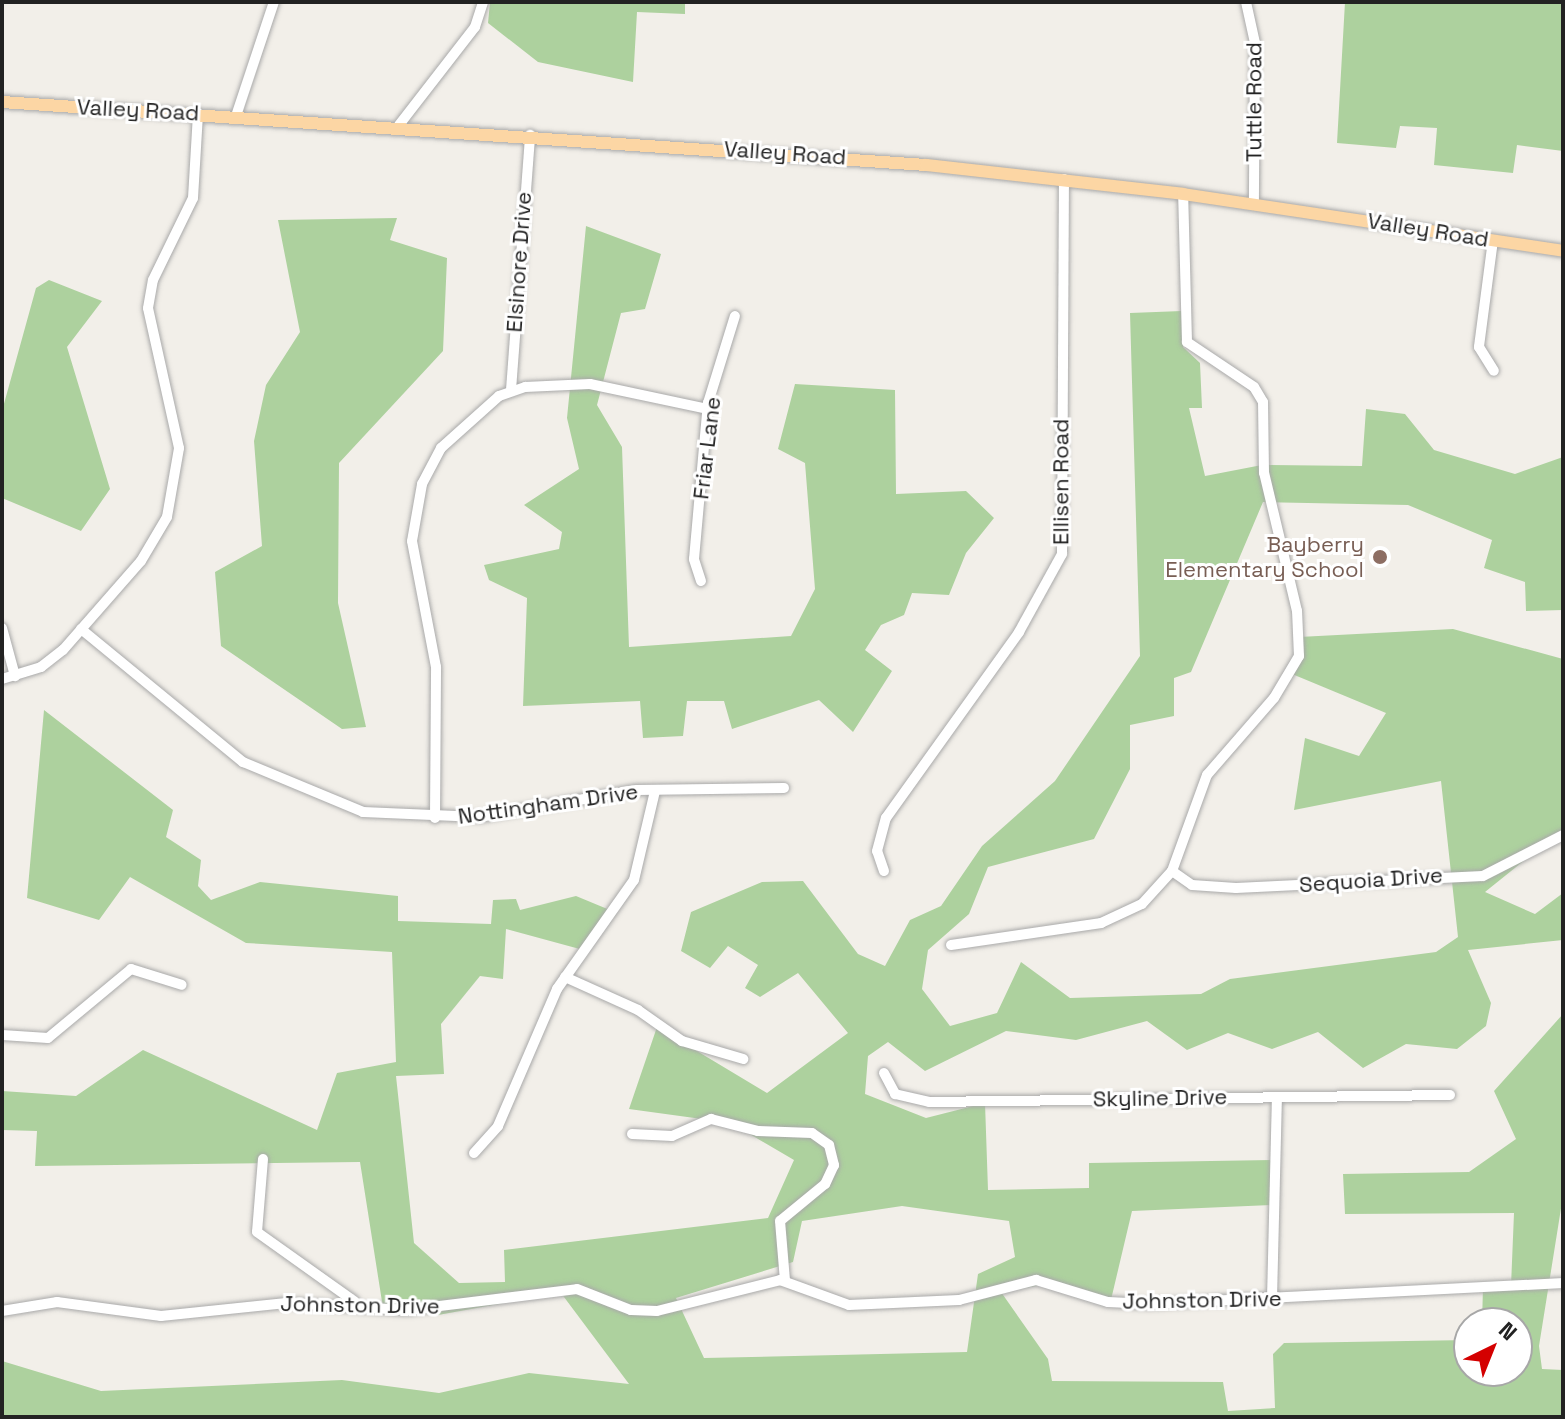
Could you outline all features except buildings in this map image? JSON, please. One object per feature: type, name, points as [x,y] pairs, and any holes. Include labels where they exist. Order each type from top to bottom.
[{"type":"main road","name":"Valley Road","points":[[2,102],[399,125],[1064,179],[1563,251]]},
{"type":"street","points":[[236,116],[274,2]]},
{"type":"street","points":[[399,125],[475,27],[483,2]]},
{"type":"street","name":"Tuttle Road","points":[[1246,2],[1255,43],[1254,204]]},
{"type":"street","points":[[2,679],[52,660],[81,629],[141,561],[173,494],[177,422],[148,308],[153,280],[193,198],[198,113]]},
{"type":"street","name":"Elsinore Drive","points":[[511,390],[530,135]]},
{"type":"street","name":"Ellisen Road","points":[[884,871],[877,851],[886,818],[1019,632],[1062,554],[1064,179]]},
{"type":"street","points":[[951,945],[1112,919],[1142,904],[1172,871],[1207,775],[1281,689],[1301,648],[1271,521],[1263,402],[1254,387],[1187,342],[1183,194]]},
{"type":"street","points":[[1493,240],[1479,347],[1494,371]]},
{"type":"street","name":"Friar Lane","points":[[701,581],[694,559],[708,409],[735,316]]},
{"type":"street","points":[[435,818],[436,667],[411,558],[416,508],[441,448],[511,390],[590,384],[708,409]]},
{"type":"street","points":[[2,628],[15,676]]},
{"type":"street","name":"Nottingham Drive","points":[[81,629],[213,740],[276,779],[363,812],[435,818],[655,791],[784,788]]},
{"type":"street","points":[[474,1153],[498,1126],[565,977],[634,880],[655,791]]},
{"type":"street","name":"Sequoia Drive","points":[[1172,871],[1192,885],[1236,888],[1483,876],[1563,835]]},
{"type":"street","points":[[2,1035],[48,1038],[131,969],[182,985]]},
{"type":"street","points":[[565,977],[638,1010],[682,1041],[743,1059]]},
{"type":"street","name":"Skyline Drive","points":[[884,1073],[895,1094],[929,1102],[1450,1095]]},
{"type":"street","points":[[1272,1299],[1277,1097]]},
{"type":"street","points":[[632,1134],[672,1136],[704,1119],[812,1133],[829,1145],[834,1165],[825,1184],[780,1221],[785,1280]]},
{"type":"street","points":[[263,1159],[257,1232],[355,1302]]},
{"type":"street","name":"Johnston Drive","points":[[2,1311],[57,1302],[161,1316],[355,1302],[407,1310],[577,1289],[631,1310],[657,1311],[785,1280],[849,1305],[959,1300],[1036,1280],[1130,1304],[1563,1283]]},
{"type":"green space","points":[[490,2],[685,2],[685,14],[637,12],[633,82],[538,62],[488,23]]},
{"type":"green space","points":[[1345,2],[1563,2],[1563,151],[1517,145],[1513,173],[1434,165],[1437,128],[1400,126],[1396,148],[1337,143]]},
{"type":"green space","points":[[397,218],[390,240],[447,258],[443,351],[339,463],[338,603],[366,727],[342,729],[221,646],[215,572],[262,546],[254,441],[266,385],[300,332],[278,220]]},
{"type":"green space","points":[[586,226],[661,254],[645,309],[621,313],[597,405],[622,447],[629,647],[791,636],[815,589],[805,463],[778,449],[795,384],[895,390],[896,494],[966,491],[994,518],[966,553],[949,595],[912,593],[904,615],[881,625],[865,650],[892,671],[853,732],[819,700],[732,729],[724,701],[687,701],[683,736],[643,738],[640,701],[523,706],[527,598],[489,580],[484,565],[559,549],[562,532],[524,505],[579,469],[567,418]]},
{"type":"green space","points":[[49,280],[102,301],[67,347],[110,489],[81,531],[2,498],[2,411],[36,288]]},
{"type":"green space","points":[[1182,311],[1183,347],[1200,363],[1202,408],[1189,408],[1205,476],[1262,465],[1362,466],[1366,409],[1405,414],[1434,450],[1515,474],[1563,457],[1563,610],[1526,611],[1525,582],[1484,568],[1492,540],[1408,505],[1263,502],[1191,672],[1174,678],[1174,716],[1130,725],[1130,769],[1094,839],[988,867],[969,914],[928,950],[922,989],[950,1026],[997,1013],[1021,962],[1070,998],[1201,994],[1230,979],[1436,952],[1458,937],[1441,781],[1294,810],[1305,738],[1359,756],[1386,713],[1292,674],[1299,637],[1453,629],[1563,659],[1563,829],[1485,892],[1535,914],[1563,893],[1563,940],[1468,950],[1491,1003],[1486,1026],[1457,1049],[1406,1044],[1363,1068],[1318,1032],[1272,1049],[1228,1033],[1187,1050],[1147,1021],[1076,1040],[1006,1031],[925,1071],[888,1042],[868,1056],[865,1094],[926,1118],[985,1103],[988,1190],[1089,1188],[1089,1163],[1272,1160],[1271,1205],[1132,1211],[1110,1304],[1048,1284],[1001,1292],[1048,1359],[1052,1381],[1223,1382],[1228,1411],[1275,1408],[1273,1354],[1284,1343],[1453,1340],[1453,1387],[1533,1387],[1533,1307],[1482,1307],[1483,1287],[1511,1286],[1514,1213],[1345,1214],[1343,1174],[1469,1172],[1516,1139],[1494,1091],[1563,1014],[1563,1196],[1539,1346],[1542,1369],[1563,1370],[1563,1417],[2,1417],[2,1361],[101,1391],[342,1380],[439,1393],[529,1373],[629,1384],[561,1293],[438,1315],[383,1308],[360,1162],[35,1166],[37,1131],[2,1130],[2,1091],[76,1096],[143,1050],[317,1130],[337,1073],[396,1062],[392,952],[246,943],[130,877],[99,920],[27,898],[44,710],[173,810],[166,837],[201,860],[198,886],[211,900],[260,882],[398,896],[398,921],[491,924],[493,900],[516,899],[520,910],[576,896],[617,913],[587,951],[506,929],[503,979],[480,976],[441,1024],[444,1074],[396,1076],[414,1243],[459,1283],[505,1282],[504,1250],[768,1218],[794,1160],[731,1123],[629,1109],[657,1027],[767,1093],[848,1033],[798,973],[760,997],[745,988],[758,965],[728,946],[710,968],[681,951],[691,912],[762,882],[803,881],[858,954],[885,966],[910,920],[941,906],[982,846],[1055,781],[1140,656],[1130,313]],"holes":[[[902,1206],[1009,1221],[1015,1257],[978,1274],[967,1352],[704,1358],[676,1298],[793,1262],[802,1221]]]},
{"type":"place","name":"Bayberry Elementary School","points":[[1380,557]]}]
